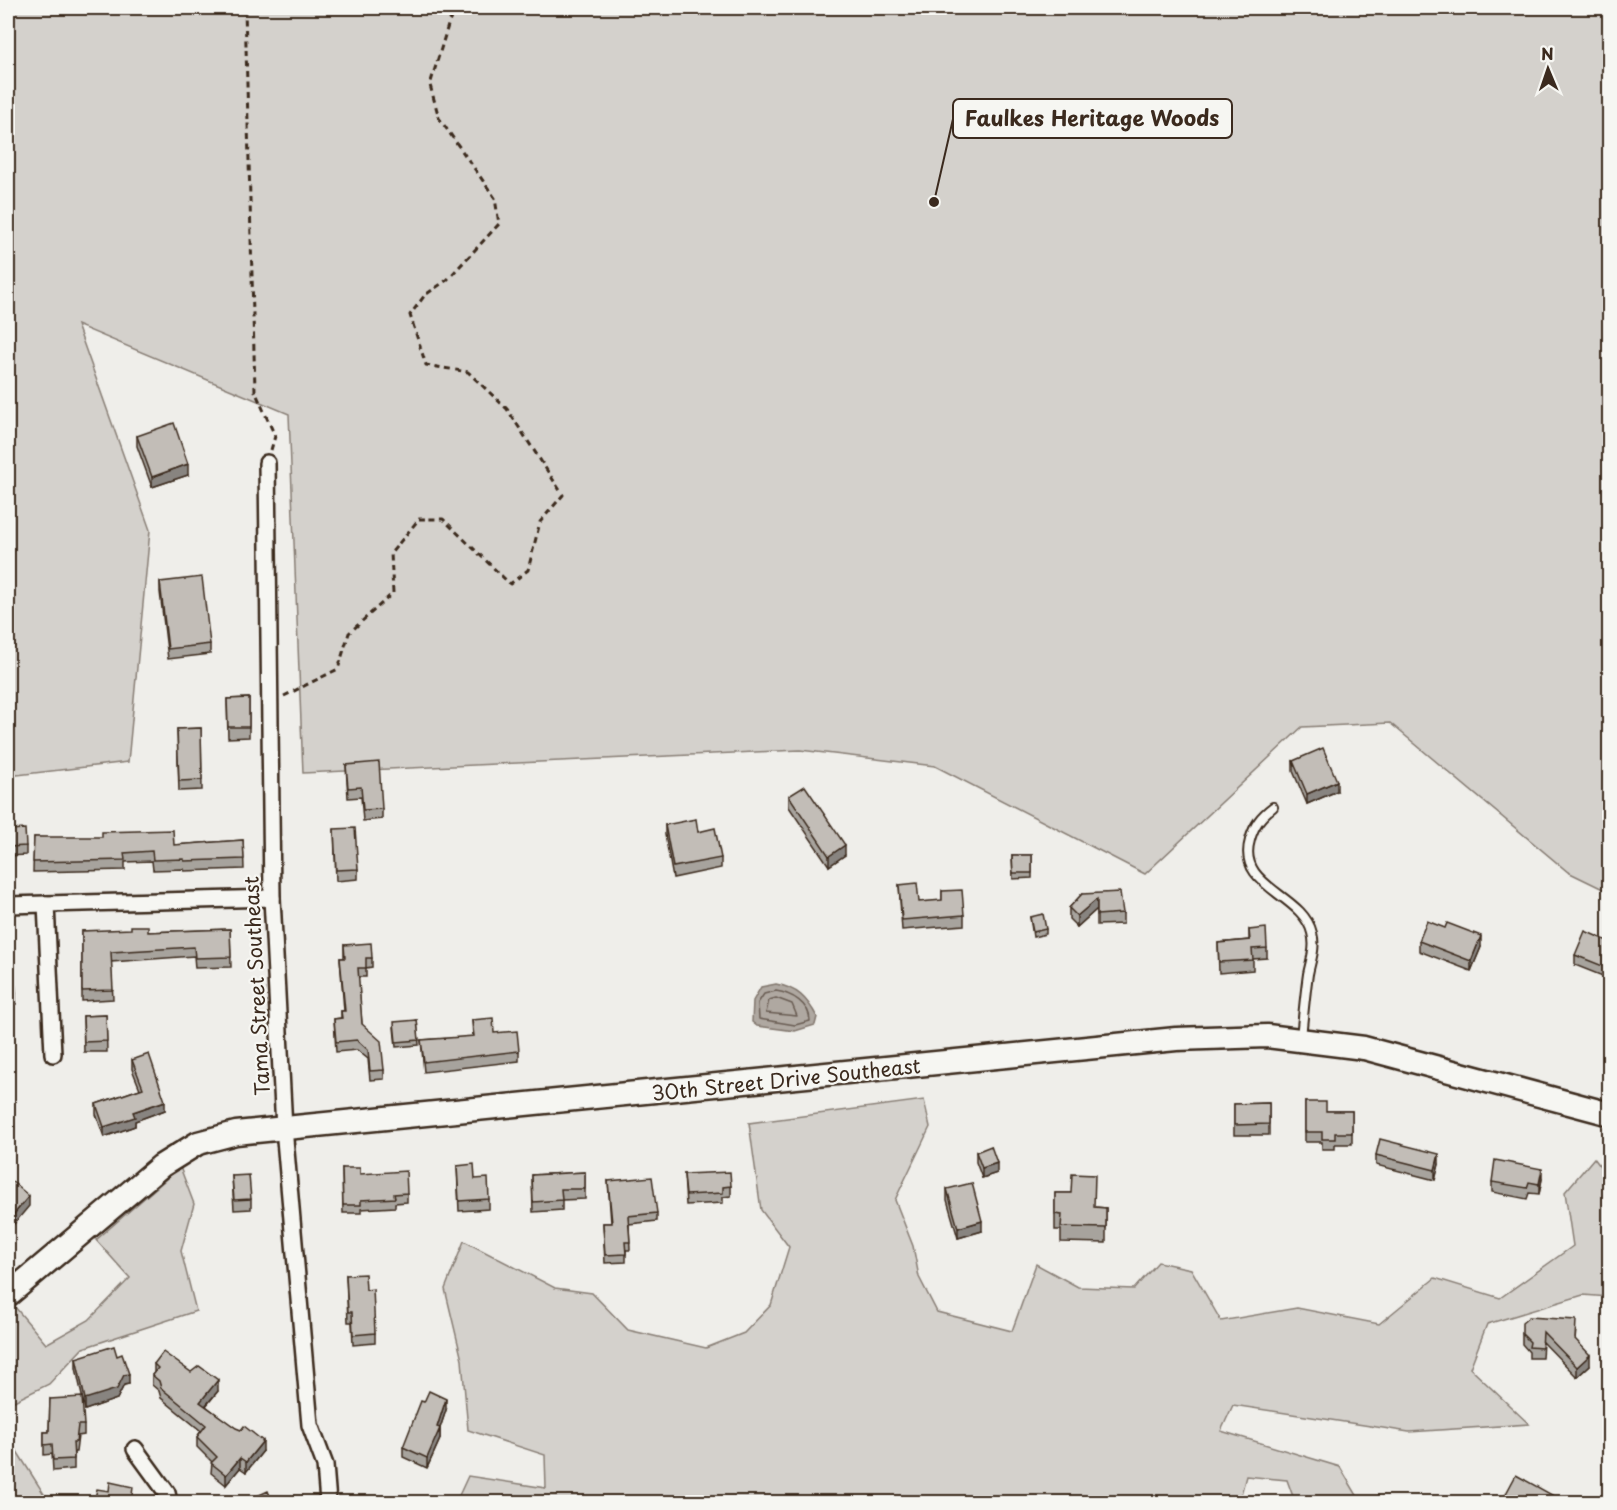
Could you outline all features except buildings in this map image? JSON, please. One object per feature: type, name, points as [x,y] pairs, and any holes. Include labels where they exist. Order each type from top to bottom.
[{"type":"main road","name":"30th Street Drive Southeast","points":[[8,1295],[161,1166],[198,1143],[236,1132],[1176,1039],[1267,1036],[1364,1048],[1610,1114]]},
{"type":"street","name":"Tama Street Southeast","points":[[267,463],[272,898],[284,1128],[310,1425],[325,1466],[328,1503]]},
{"type":"street","points":[[8,905],[272,898]]},
{"type":"street","points":[[46,904],[53,1054]]},
{"type":"street","points":[[135,1449],[167,1493],[169,1503]]},
{"type":"lane","points":[[1273,807],[1261,816],[1248,847],[1250,862],[1258,878],[1302,911],[1313,935],[1314,956],[1309,972],[1301,1039]]},
{"type":"path","points":[[245,8],[255,391],[275,436],[267,463]]},
{"type":"path","points":[[269,704],[338,669],[350,633],[393,593],[391,553],[419,519],[443,519],[510,584],[528,570],[540,522],[563,495],[507,408],[468,372],[426,365],[410,315],[425,296],[447,280],[500,224],[495,198],[439,118],[430,85],[449,22],[456,8]]},
{"type":"shaded area","points":[[8,8],[1609,8],[1609,892],[1568,872],[1390,723],[1302,727],[1145,874],[935,766],[800,750],[303,773],[289,414],[77,325],[150,530],[128,762],[17,775],[8,769]]},
{"type":"shaded area","points":[[924,1100],[930,1127],[895,1200],[913,1246],[919,1277],[937,1312],[1012,1331],[1036,1264],[1078,1287],[1134,1289],[1158,1262],[1191,1269],[1221,1321],[1297,1308],[1379,1324],[1435,1278],[1500,1298],[1573,1246],[1565,1192],[1594,1158],[1609,1178],[1609,1297],[1583,1295],[1487,1324],[1470,1368],[1529,1424],[1409,1432],[1233,1405],[1221,1431],[1340,1467],[1361,1502],[1295,1502],[1287,1480],[1246,1476],[1239,1502],[456,1502],[468,1476],[546,1488],[545,1455],[468,1430],[462,1360],[445,1289],[464,1241],[555,1288],[592,1293],[628,1330],[706,1348],[744,1333],[771,1305],[789,1247],[761,1210],[749,1123]]},
{"type":"shaded area","points":[[180,1167],[194,1204],[181,1251],[196,1311],[83,1348],[49,1384],[8,1404],[8,1312],[15,1307],[46,1344],[89,1320],[130,1278],[96,1240]]},
{"type":"shaded area","points":[[8,1437],[49,1502],[30,1502],[8,1496]]},
{"type":"water","points":[[776,984],[796,991],[805,999],[817,1017],[815,1025],[795,1031],[757,1026],[752,1022],[753,1001],[761,987]]},
{"type":"place","name":"Faulkes Heritage Woods","points":[[934,202]]}]
